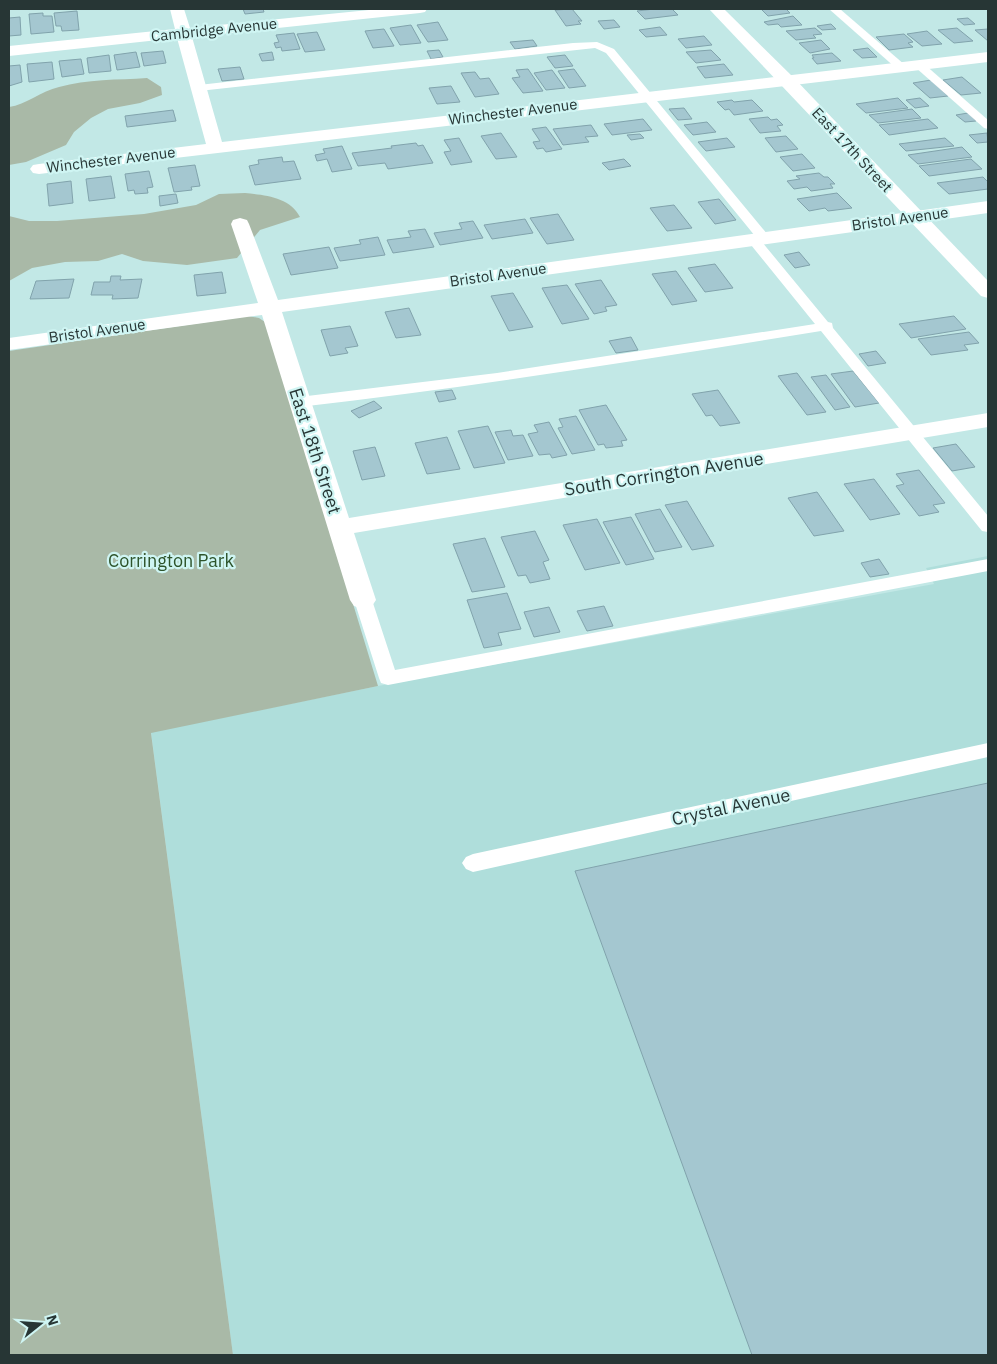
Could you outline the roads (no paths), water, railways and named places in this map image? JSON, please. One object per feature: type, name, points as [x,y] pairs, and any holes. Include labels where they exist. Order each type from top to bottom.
[{"type":"street","points":[[177,9],[215,148]]},
{"type":"street","name":"Cambridge Avenue","points":[[9,50],[420,9]]},
{"type":"street","name":"East 17th Street","points":[[716,9],[788,81],[988,292]]},
{"type":"street","name":"Winchester Avenue","points":[[39,169],[988,57]]},
{"type":"street","name":"Bristol Avenue","points":[[9,344],[988,207]]},
{"type":"street","name":"East 18th Street","points":[[240,224],[270,307],[363,600]]},
{"type":"street","name":"South Corrington Avenue","points":[[340,527],[988,420]]},
{"type":"lane","points":[[834,9],[901,67]]},
{"type":"lane","points":[[199,88],[588,45],[597,45],[610,51],[649,96],[758,239],[988,527]]},
{"type":"lane","points":[[919,65],[988,126]]},
{"type":"lane","points":[[299,402],[404,391],[827,326]]},
{"type":"lane","name":"East 18th Street","points":[[363,600],[388,678],[988,565]]},
{"type":"lane","name":"Crystal Avenue","points":[[473,863],[988,750]]},
{"type":"park label","name":"Corrington Park","points":[[171,561]]}]
